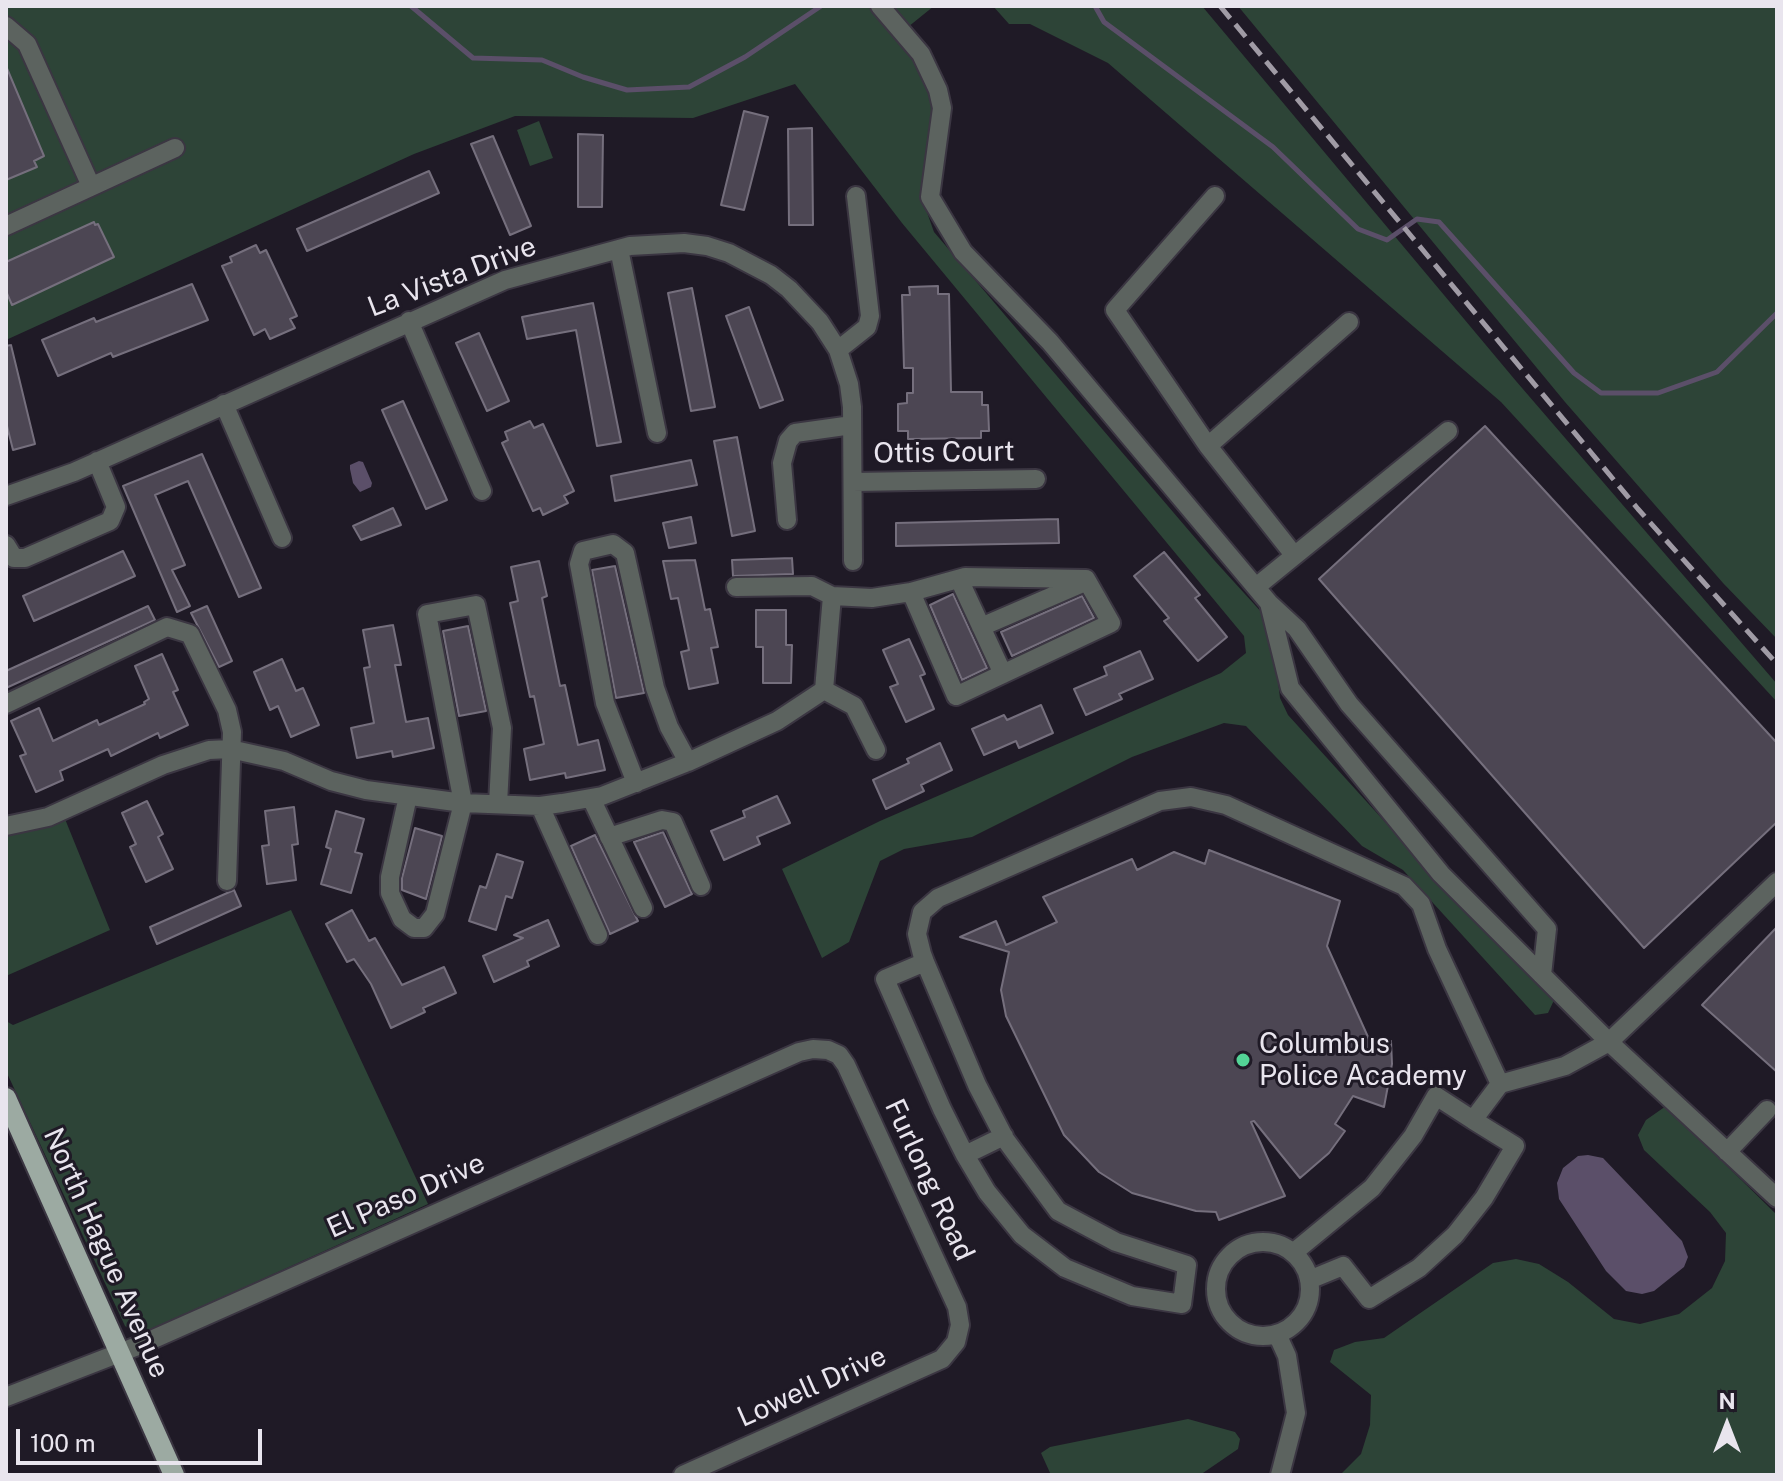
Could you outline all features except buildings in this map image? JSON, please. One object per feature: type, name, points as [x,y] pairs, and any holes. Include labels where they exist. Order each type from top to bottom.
[{"type":"main road","name":"North Hague Avenue","points":[[6,1098],[174,1475]]},
{"type":"street","points":[[880,6],[921,54],[938,90],[942,108],[930,197],[963,252],[1050,342],[1269,603],[1297,629],[1349,704],[1547,929],[1542,975]]},
{"type":"street","points":[[6,26],[27,44],[91,186]]},
{"type":"street","points":[[6,226],[175,148]]},
{"type":"street","points":[[838,350],[867,327],[870,316],[856,196]]},
{"type":"street","points":[[1215,196],[1146,271],[1115,310],[1208,446],[1294,555]]},
{"type":"street","name":"La Vista Drive","points":[[6,496],[97,461],[505,280],[619,249],[646,244],[684,243],[707,246],[751,263],[789,289],[820,322],[838,350],[849,384],[852,425],[853,561]]},
{"type":"street","points":[[619,249],[657,433]]},
{"type":"street","points":[[409,321],[482,491]]},
{"type":"street","points":[[1208,446],[1349,322]]},
{"type":"street","points":[[224,404],[282,538]]},
{"type":"street","points":[[787,520],[782,463],[788,441],[795,433],[852,425]]},
{"type":"street","points":[[1256,587],[1448,431]]},
{"type":"street","points":[[6,545],[14,558],[25,558],[110,521],[116,507],[97,461]]},
{"type":"street","name":"Ottis Court","points":[[853,482],[1036,479]]},
{"type":"street","points":[[636,783],[605,703],[579,564],[583,551],[613,544],[625,553],[655,688],[669,727],[688,762]]},
{"type":"street","points":[[959,579],[1003,674]]},
{"type":"street","points":[[736,587],[812,586],[832,596],[872,598],[911,592],[959,579],[1087,581]]},
{"type":"street","points":[[981,627],[1087,581]]},
{"type":"street","points":[[911,592],[956,696],[1111,623],[1087,581]]},
{"type":"street","points":[[824,690],[832,596]]},
{"type":"street","points":[[1269,603],[1290,688],[1441,874],[1609,1042],[1777,1198]]},
{"type":"street","points":[[408,796],[390,877],[390,893],[402,919],[414,928],[424,928],[435,914],[463,803],[427,614],[476,605],[502,728],[498,804]]},
{"type":"street","points":[[6,704],[167,627],[190,634],[227,710],[232,732],[227,881]]},
{"type":"street","points":[[824,690],[854,706],[876,750]]},
{"type":"street","points":[[6,826],[48,817],[163,765],[209,750],[230,749],[284,761],[331,781],[463,803],[540,806],[591,798],[688,762],[777,721],[824,690]]},
{"type":"street","points":[[925,962],[885,979],[965,1155],[987,1192],[1022,1235],[1065,1268],[1132,1296],[1182,1304],[1187,1265],[1116,1242],[1058,1211],[1004,1136],[977,1085],[925,962],[917,934],[922,912],[938,898],[1160,801],[1191,797],[1226,805],[1404,886],[1421,904],[1437,949],[1500,1084]]},
{"type":"street","points":[[591,798],[643,908]]},
{"type":"street","points":[[540,806],[598,935]]},
{"type":"street","points":[[609,837],[662,820],[673,822],[701,886]]},
{"type":"street","points":[[1473,1120],[1500,1084],[1565,1066],[1609,1042],[1777,882]]},
{"type":"street","name":"Furlong Road","points":[[828,1050],[839,1055],[846,1065],[957,1307],[960,1325],[956,1342]]},
{"type":"street","name":"El Paso Drive","points":[[6,1397],[140,1345],[799,1052],[828,1050]]},
{"type":"street","points":[[1293,1253],[1372,1188],[1413,1136],[1436,1096],[1515,1146],[1484,1198],[1455,1235],[1419,1268],[1369,1299],[1343,1266],[1309,1280]]},
{"type":"street","points":[[1727,1152],[1767,1110]]},
{"type":"street","points":[[965,1155],[1004,1136]]},
{"type":"street","points":[[1252,1243],[1280,1245],[1293,1253],[1304,1265],[1309,1280],[1307,1307],[1289,1328],[1277,1334],[1261,1336],[1232,1324],[1222,1312],[1216,1291],[1219,1271],[1227,1259],[1238,1249],[1252,1243]]},
{"type":"street","points":[[1186,1286],[1216,1291]]},
{"type":"street","points":[[1277,1334],[1287,1356],[1296,1413],[1280,1475]]},
{"type":"street","name":"Lowell Drive","points":[[683,1475],[942,1359],[956,1342]]},
{"type":"green space","points":[[6,6],[869,6],[896,36],[920,71],[933,102],[932,127],[923,171],[923,201],[934,232],[1264,615],[1273,636],[1280,698],[1288,715],[1464,909],[1555,998],[1548,1013],[1535,1015],[1403,870],[1362,846],[1246,726],[1224,723],[1132,757],[972,837],[904,849],[880,861],[849,942],[822,958],[782,869],[880,821],[1221,673],[1246,653],[1244,636],[902,223],[795,84],[693,118],[515,116],[414,154],[6,340]]},
{"type":"green space","points":[[889,6],[934,6],[908,27]]},
{"type":"green space","points":[[993,6],[1202,6],[1516,381],[1777,684],[1777,702],[1501,402],[1108,63],[1030,24],[1009,24]]},
{"type":"green space","points":[[1238,6],[1777,6],[1777,639],[1723,583],[1565,402]]},
{"type":"green space","points":[[539,121],[553,158],[530,166],[517,130]]},
{"type":"green space","points":[[65,819],[110,930],[6,976],[6,835],[35,830]]},
{"type":"green space","points":[[291,910],[428,1204],[146,1332],[134,1333],[125,1326],[6,1071],[6,1021],[13,1025]]},
{"type":"green space","points":[[1666,1106],[1777,1215],[1777,1475],[1340,1475],[1361,1454],[1370,1425],[1371,1395],[1330,1362],[1334,1350],[1355,1342],[1384,1338],[1493,1263],[1516,1259],[1539,1264],[1568,1282],[1614,1319],[1640,1324],[1679,1314],[1712,1288],[1725,1261],[1726,1233],[1710,1212],[1644,1150],[1638,1135],[1646,1120]]},
{"type":"green space","points":[[1188,1419],[1235,1432],[1240,1439],[1238,1449],[1200,1475],[1051,1475],[1041,1453],[1050,1447]]},
{"type":"shaded area","points":[[363,462],[372,483],[371,487],[360,492],[353,483],[350,469],[350,465]]},
{"type":"shaded area","points":[[1578,1156],[1603,1158],[1682,1241],[1688,1257],[1684,1267],[1654,1291],[1642,1294],[1626,1291],[1606,1271],[1559,1199],[1557,1183],[1563,1168]]},
{"type":"waterway","points":[[411,6],[473,58],[542,60],[627,90],[689,87],[745,57],[821,6]]},
{"type":"waterway","points":[[1095,6],[1104,22],[1273,147],[1358,229],[1387,240],[1417,219],[1439,222],[1574,373],[1601,393],[1658,393],[1717,372],[1777,313]]},
{"type":"railway","points":[[1220,6],[1638,509],[1777,664]]},
{"type":"place","name":"Columbus Police Academy","points":[[1243,1060]]}]
